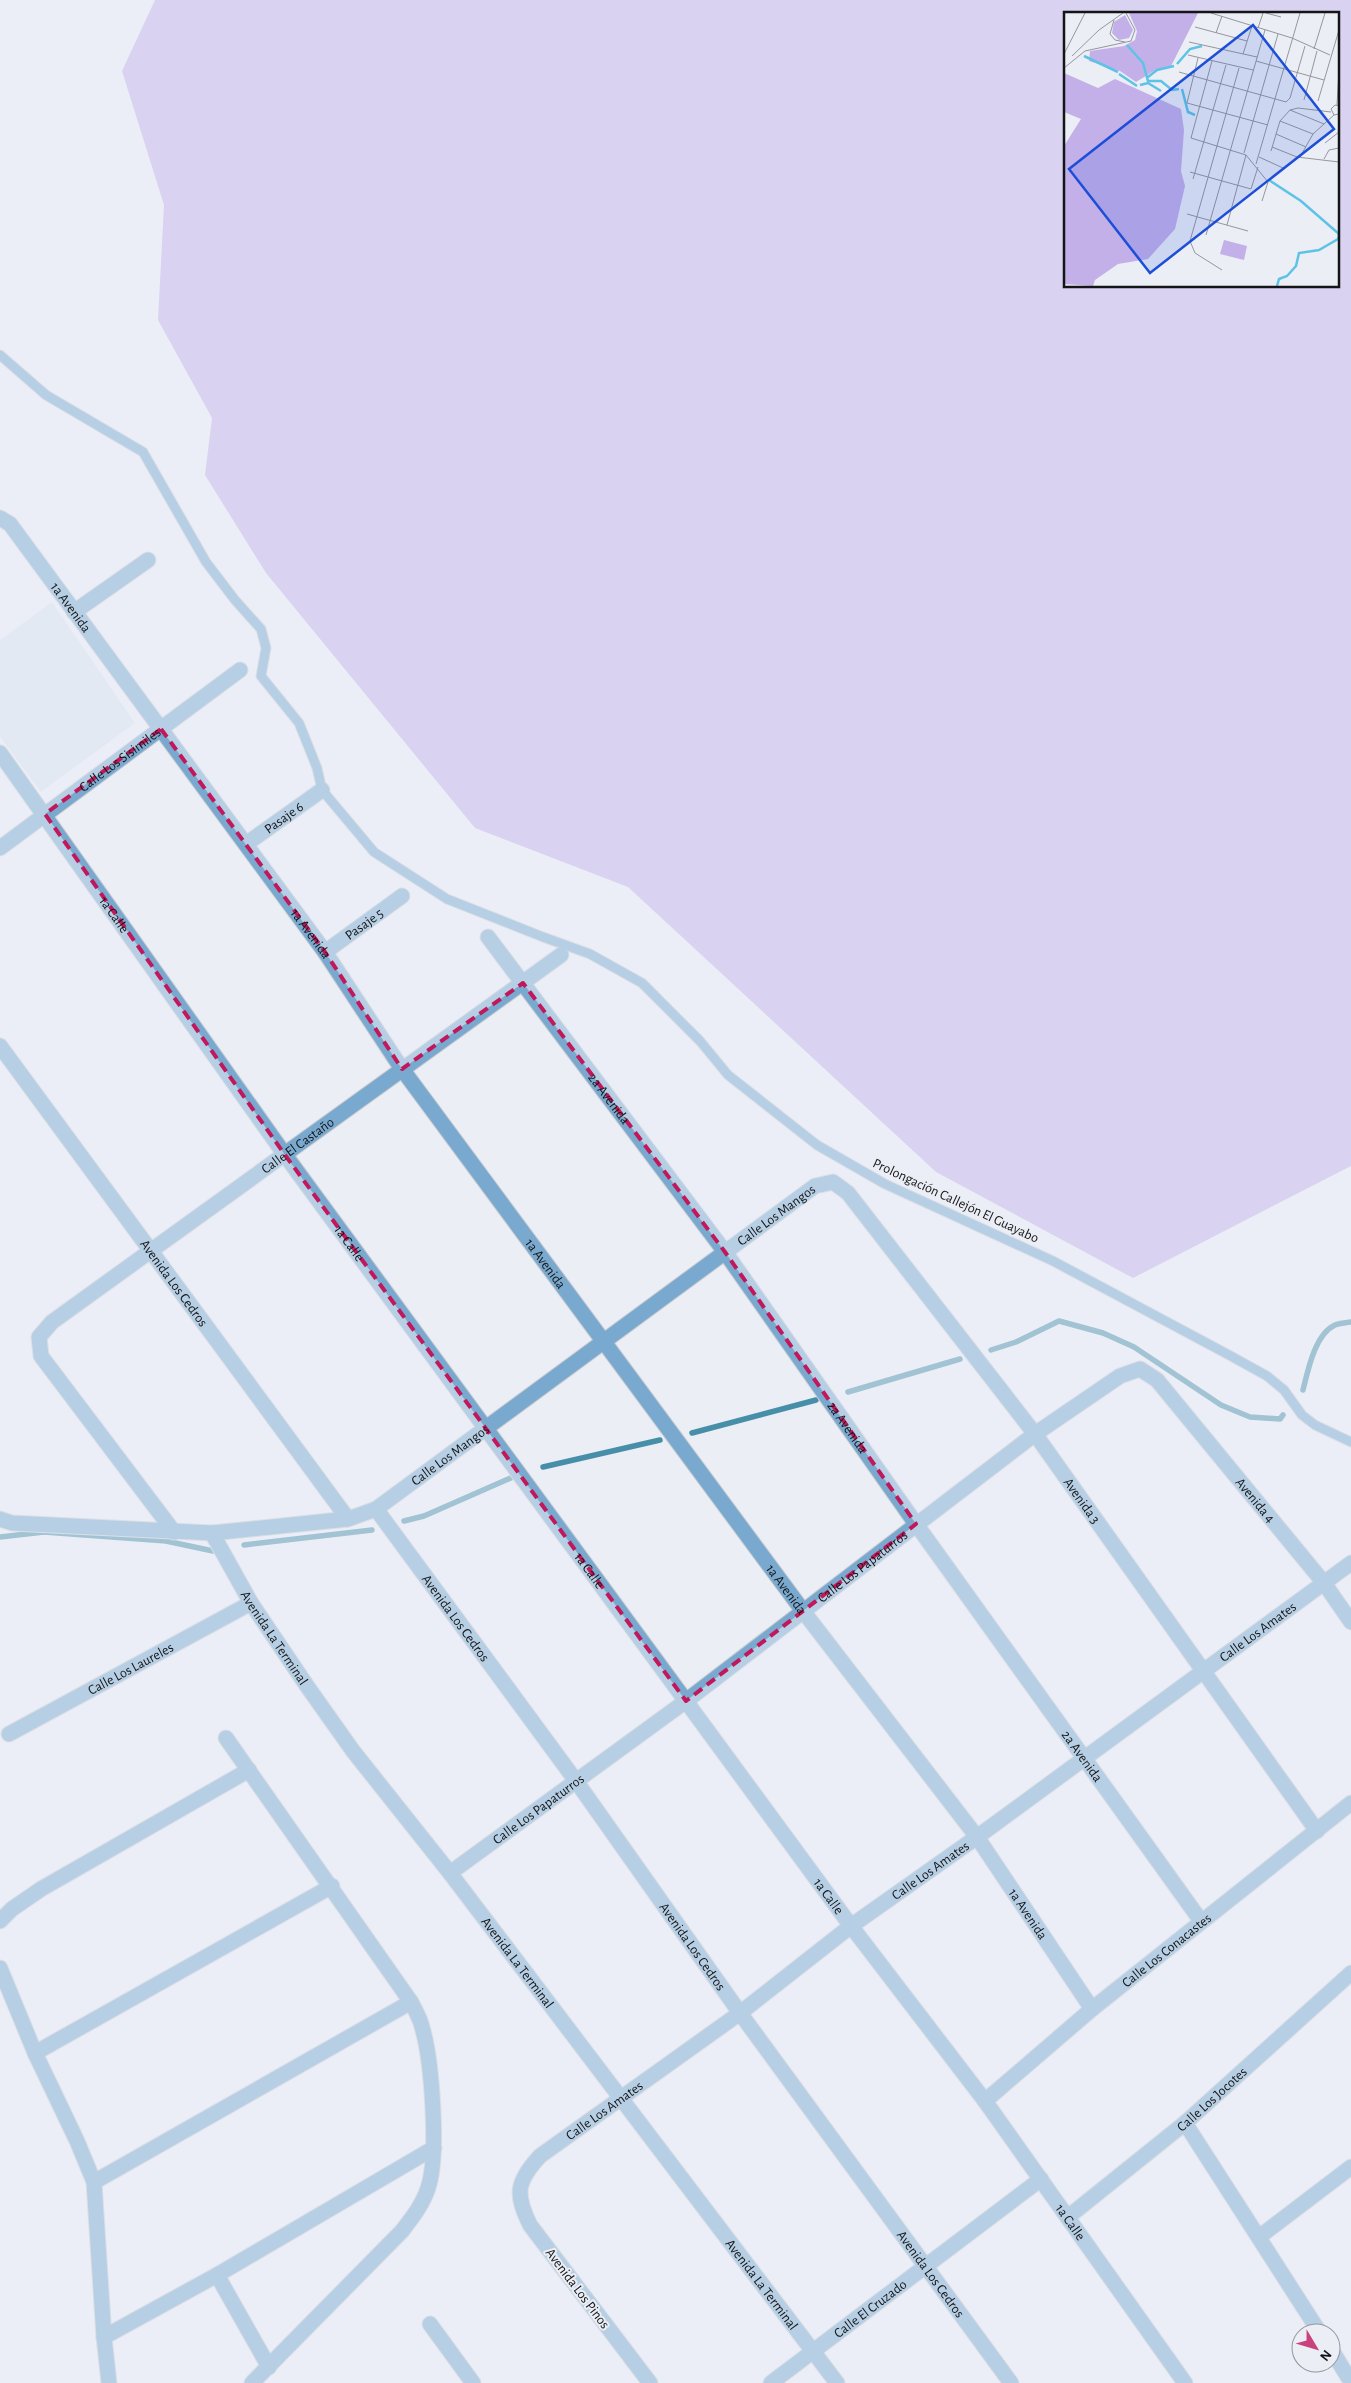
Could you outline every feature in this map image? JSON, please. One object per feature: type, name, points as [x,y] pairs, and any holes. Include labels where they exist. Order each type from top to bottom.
[{"type":"street","name":"1a Avenida","points":[[0,518],[10,524],[246,844],[325,952],[402,1069],[603,1342],[803,1611],[977,1837],[1092,2009]]},
{"type":"street","points":[[74,612],[148,560]]},
{"type":"street","name":"Calle Los Sisimiles","points":[[0,848],[240,670]]},
{"type":"street","name":"1a Calle","points":[[0,753],[285,1155],[851,1926],[984,2101],[1185,2383]]},
{"type":"street","name":"Pasaje 6","points":[[246,844],[322,790]]},
{"type":"street","name":"Pasaje 5","points":[[325,952],[402,896]]},
{"type":"street","name":"2a Avenida","points":[[488,936],[724,1252],[916,1524],[1201,1921]]},
{"type":"street","name":"Calle El Castaño","points":[[174,1532],[41,1356],[38,1337],[52,1322],[152,1252],[561,955]]},
{"type":"street","name":"Avenida Los Cedros","points":[[0,1046],[348,1519]]},
{"type":"street","name":"Calle Los Mangos","points":[[0,1519],[12,1523],[212,1534],[348,1519],[376,1509],[814,1186],[833,1182]]},
{"type":"street","name":"Avenida 3","points":[[833,1182],[848,1193],[1035,1434],[1204,1670],[1316,1831]]},
{"type":"street","name":"Calle Los Papaturros","points":[[450,1872],[686,1700],[1035,1434],[1120,1376],[1140,1369],[1158,1380]]},
{"type":"street","name":"Avenida 4","points":[[1158,1380],[1324,1583],[1351,1622]]},
{"type":"street","name":"Avenida Los Cedros","points":[[376,1509],[576,1781],[740,2013],[1011,2383]]},
{"type":"street","name":"Avenida La Terminal","points":[[212,1534],[251,1602],[307,1686],[353,1750],[450,1872],[837,2383]]},
{"type":"street","name":"Calle Los Amates","points":[[519,2187],[527,2170],[540,2156],[740,2013],[851,1926],[977,1837],[1351,1563]]},
{"type":"street","name":"Calle Los Laureles","points":[[9,1734],[251,1602]]},
{"type":"street","points":[[226,1738],[332,1886],[411,2002],[422,2026],[427,2057],[434,2148],[428,2188],[416,2214],[402,2231],[252,2383]]},
{"type":"street","points":[[0,1921],[12,1909],[41,1889],[249,1770]]},
{"type":"street","name":"Calle Los Conacastes","points":[[984,2101],[1092,2009],[1351,1803]]},
{"type":"street","points":[[35,2053],[332,1886]]},
{"type":"street","points":[[0,1968],[35,2053],[77,2141],[94,2182],[104,2337],[109,2383]]},
{"type":"street","name":"Calle Los Jocotes","points":[[1068,2217],[1185,2123],[1351,1973]]},
{"type":"street","points":[[94,2182],[411,2002]]},
{"type":"street","points":[[1185,2123],[1314,2323]]},
{"type":"street","points":[[104,2337],[217,2275],[434,2148]]},
{"type":"street","points":[[1259,2237],[1351,2167]]},
{"type":"street","name":"Calle El Cruzado","points":[[771,2383],[1041,2179]]},
{"type":"street","name":"Avenida Los Pinos","points":[[519,2187],[520,2204],[530,2225],[650,2383]]},
{"type":"street","points":[[217,2275],[269,2367]]},
{"type":"street","points":[[430,2324],[473,2383]]},
{"type":"lane","name":"Prolongación Callejón El Guayabo","points":[[0,354],[46,395],[143,452],[206,562],[235,600],[261,629],[266,648],[261,676],[299,722],[317,768],[322,790],[374,852],[447,899],[543,938],[590,954],[642,984],[700,1041],[728,1075],[817,1145],[885,1184],[1053,1261],[1229,1354],[1267,1376],[1284,1390],[1302,1415],[1315,1425],[1351,1442]]},
{"type":"highlighted area","points":[[161,729],[325,952],[402,1069],[523,983],[725,1252],[916,1524],[686,1701],[285,1155],[45,814]]},
{"type":"shaded area","points":[[155,0],[1351,0],[1351,1166],[1133,1278],[936,1172],[628,887],[475,828],[266,573],[205,475],[212,418],[158,320],[164,205],[122,71]]},
{"type":"shaded area","points":[[52,602],[135,723],[41,792],[0,737],[0,640]]},
{"type":"waterway","points":[[991,1350],[1016,1342],[1059,1321],[1103,1333],[1134,1347],[1221,1405],[1250,1417],[1280,1419],[1283,1415]]},
{"type":"waterway","points":[[1303,1390],[1313,1353],[1322,1336],[1335,1325],[1351,1322]]},
{"type":"waterway","points":[[848,1392],[960,1359]]},
{"type":"waterway","points":[[692,1433],[816,1400]]},
{"type":"waterway","points":[[543,1467],[660,1440]]},
{"type":"waterway","points":[[404,1521],[424,1516],[513,1477]]},
{"type":"waterway","points":[[244,1545],[372,1530]]},
{"type":"waterway","points":[[0,1537],[44,1532],[166,1541],[213,1551]]}]
